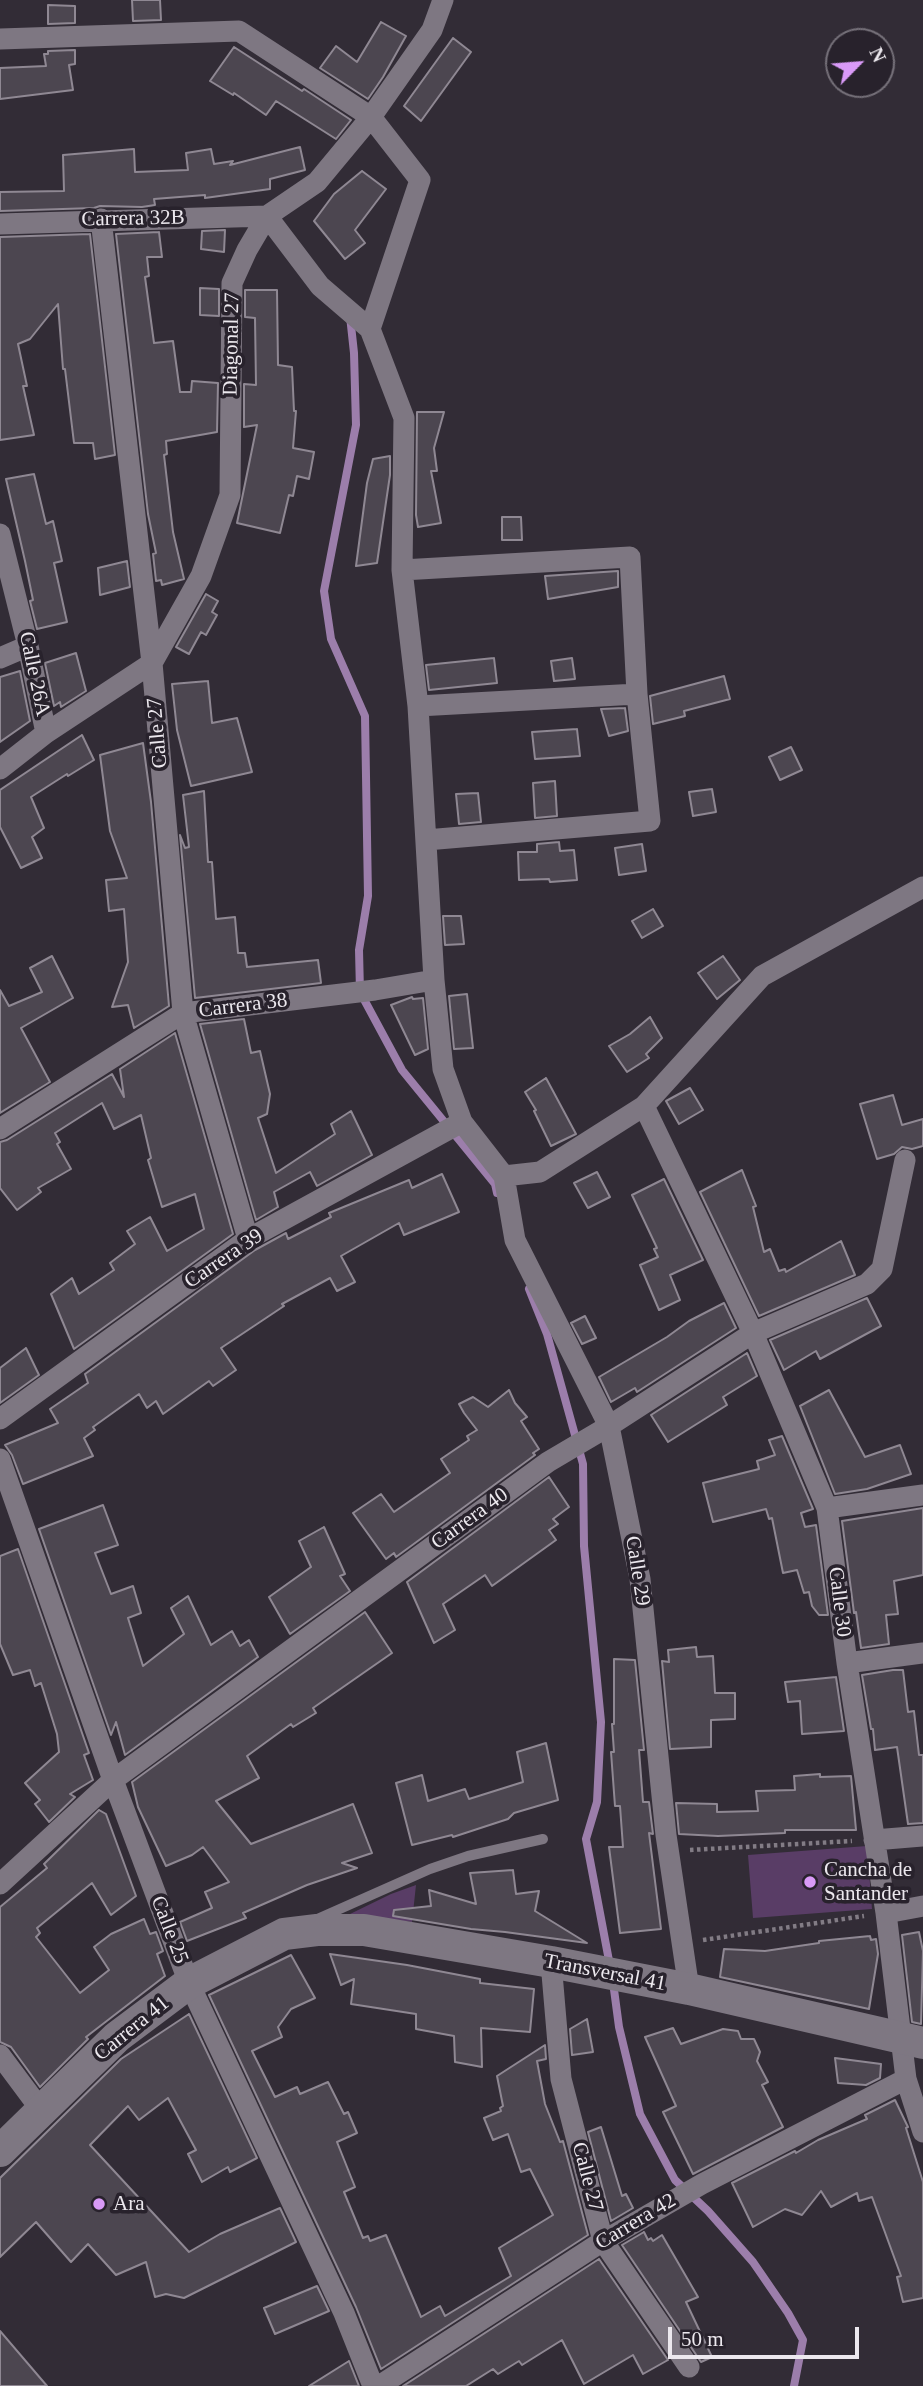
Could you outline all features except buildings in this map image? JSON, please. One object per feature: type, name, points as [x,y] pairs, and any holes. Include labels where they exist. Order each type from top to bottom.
[{"type":"street","name":"Diagonal 27","points":[[152,663],[201,576],[230,495],[232,283],[267,216],[317,182],[372,117],[432,30],[443,0]]},
{"type":"street","points":[[0,39],[239,31],[372,117],[420,180],[365,325]]},
{"type":"street","points":[[267,216],[320,286],[365,325],[404,418],[402,570],[418,706],[434,980],[443,1069],[462,1122],[505,1176],[540,1172],[644,1106],[762,976],[923,887]]},
{"type":"street","name":"Carrera 32B","points":[[0,224],[267,216]]},
{"type":"street","name":"Calle 27","points":[[101,219],[152,663],[183,1013],[248,1239]]},
{"type":"street","name":"Calle 26A","points":[[0,534],[46,733]]},
{"type":"street","points":[[402,570],[631,556],[637,694],[650,821],[426,840]]},
{"type":"street","points":[[0,658],[28,646]]},
{"type":"street","points":[[0,769],[46,733],[152,663]]},
{"type":"street","points":[[418,706],[637,694]]},
{"type":"street","name":"Carrera 38","points":[[0,1129],[183,1013],[375,990],[434,980]]},
{"type":"street","name":"Calle 30","points":[[644,1106],[753,1333],[827,1508],[874,1840],[911,2041],[906,2079],[923,2132]]},
{"type":"street","name":"Carrera 39","points":[[0,1419],[248,1239],[462,1122]]},
{"type":"street","name":"Carrera 40","points":[[0,1884],[113,1780],[548,1462],[753,1333],[867,1284],[881,1269],[905,1160]]},
{"type":"street","name":"Calle 29","points":[[505,1176],[515,1240],[605,1428],[640,1578],[668,1851],[689,1989]]},
{"type":"street","name":"Calle 25","points":[[0,1459],[113,1780],[189,1983],[376,2386]]},
{"type":"street","points":[[827,1508],[923,1495]]},
{"type":"street","points":[[847,1663],[923,1653]]},
{"type":"street","points":[[874,1840],[923,1836]]},
{"type":"street","points":[[886,1913],[923,1906]]},
{"type":"street","name":"Transversal 41","points":[[284,1934],[317,1930],[364,1930],[689,1989],[911,2041]]},
{"type":"street","name":"Carrera 41","points":[[0,2151],[117,2037],[189,1983],[284,1934]]},
{"type":"street","name":"Calle 27","points":[[551,1962],[561,2079],[603,2241],[689,2367]]},
{"type":"street","points":[[0,2055],[41,2110]]},
{"type":"street","name":"Carrera 42","points":[[376,2386],[603,2241],[702,2184],[906,2079]]},
{"type":"lane","points":[[284,1934],[430,1869],[468,1856],[543,1839]]},
{"type":"path","points":[[668,1851],[874,1840]]},
{"type":"path","points":[[682,1943],[886,1913]]},
{"type":"shaded area","name":"Cancha de Santander","points":[[867,1846],[872,1909],[753,1918],[748,1855]]},
{"type":"shaded area","points":[[416,1885],[412,1922],[348,1915],[391,1894]]},
{"type":"waterway","points":[[350,316],[356,425],[324,591],[331,639],[365,716],[368,896],[359,950],[360,992],[402,1070],[495,1184],[497,1193]]},
{"type":"waterway","points":[[529,1289],[547,1334],[583,1464],[584,1546],[601,1722],[597,1802],[586,1839],[610,1966]]},
{"type":"waterway","points":[[613,1982],[619,2027],[640,2114],[675,2180],[708,2211],[753,2262],[788,2313],[803,2340],[794,2386]]},
{"type":"place","name":"Cancha de Santander","points":[[810,1882]]},
{"type":"place","name":"Ara","points":[[99,2204]]}]
